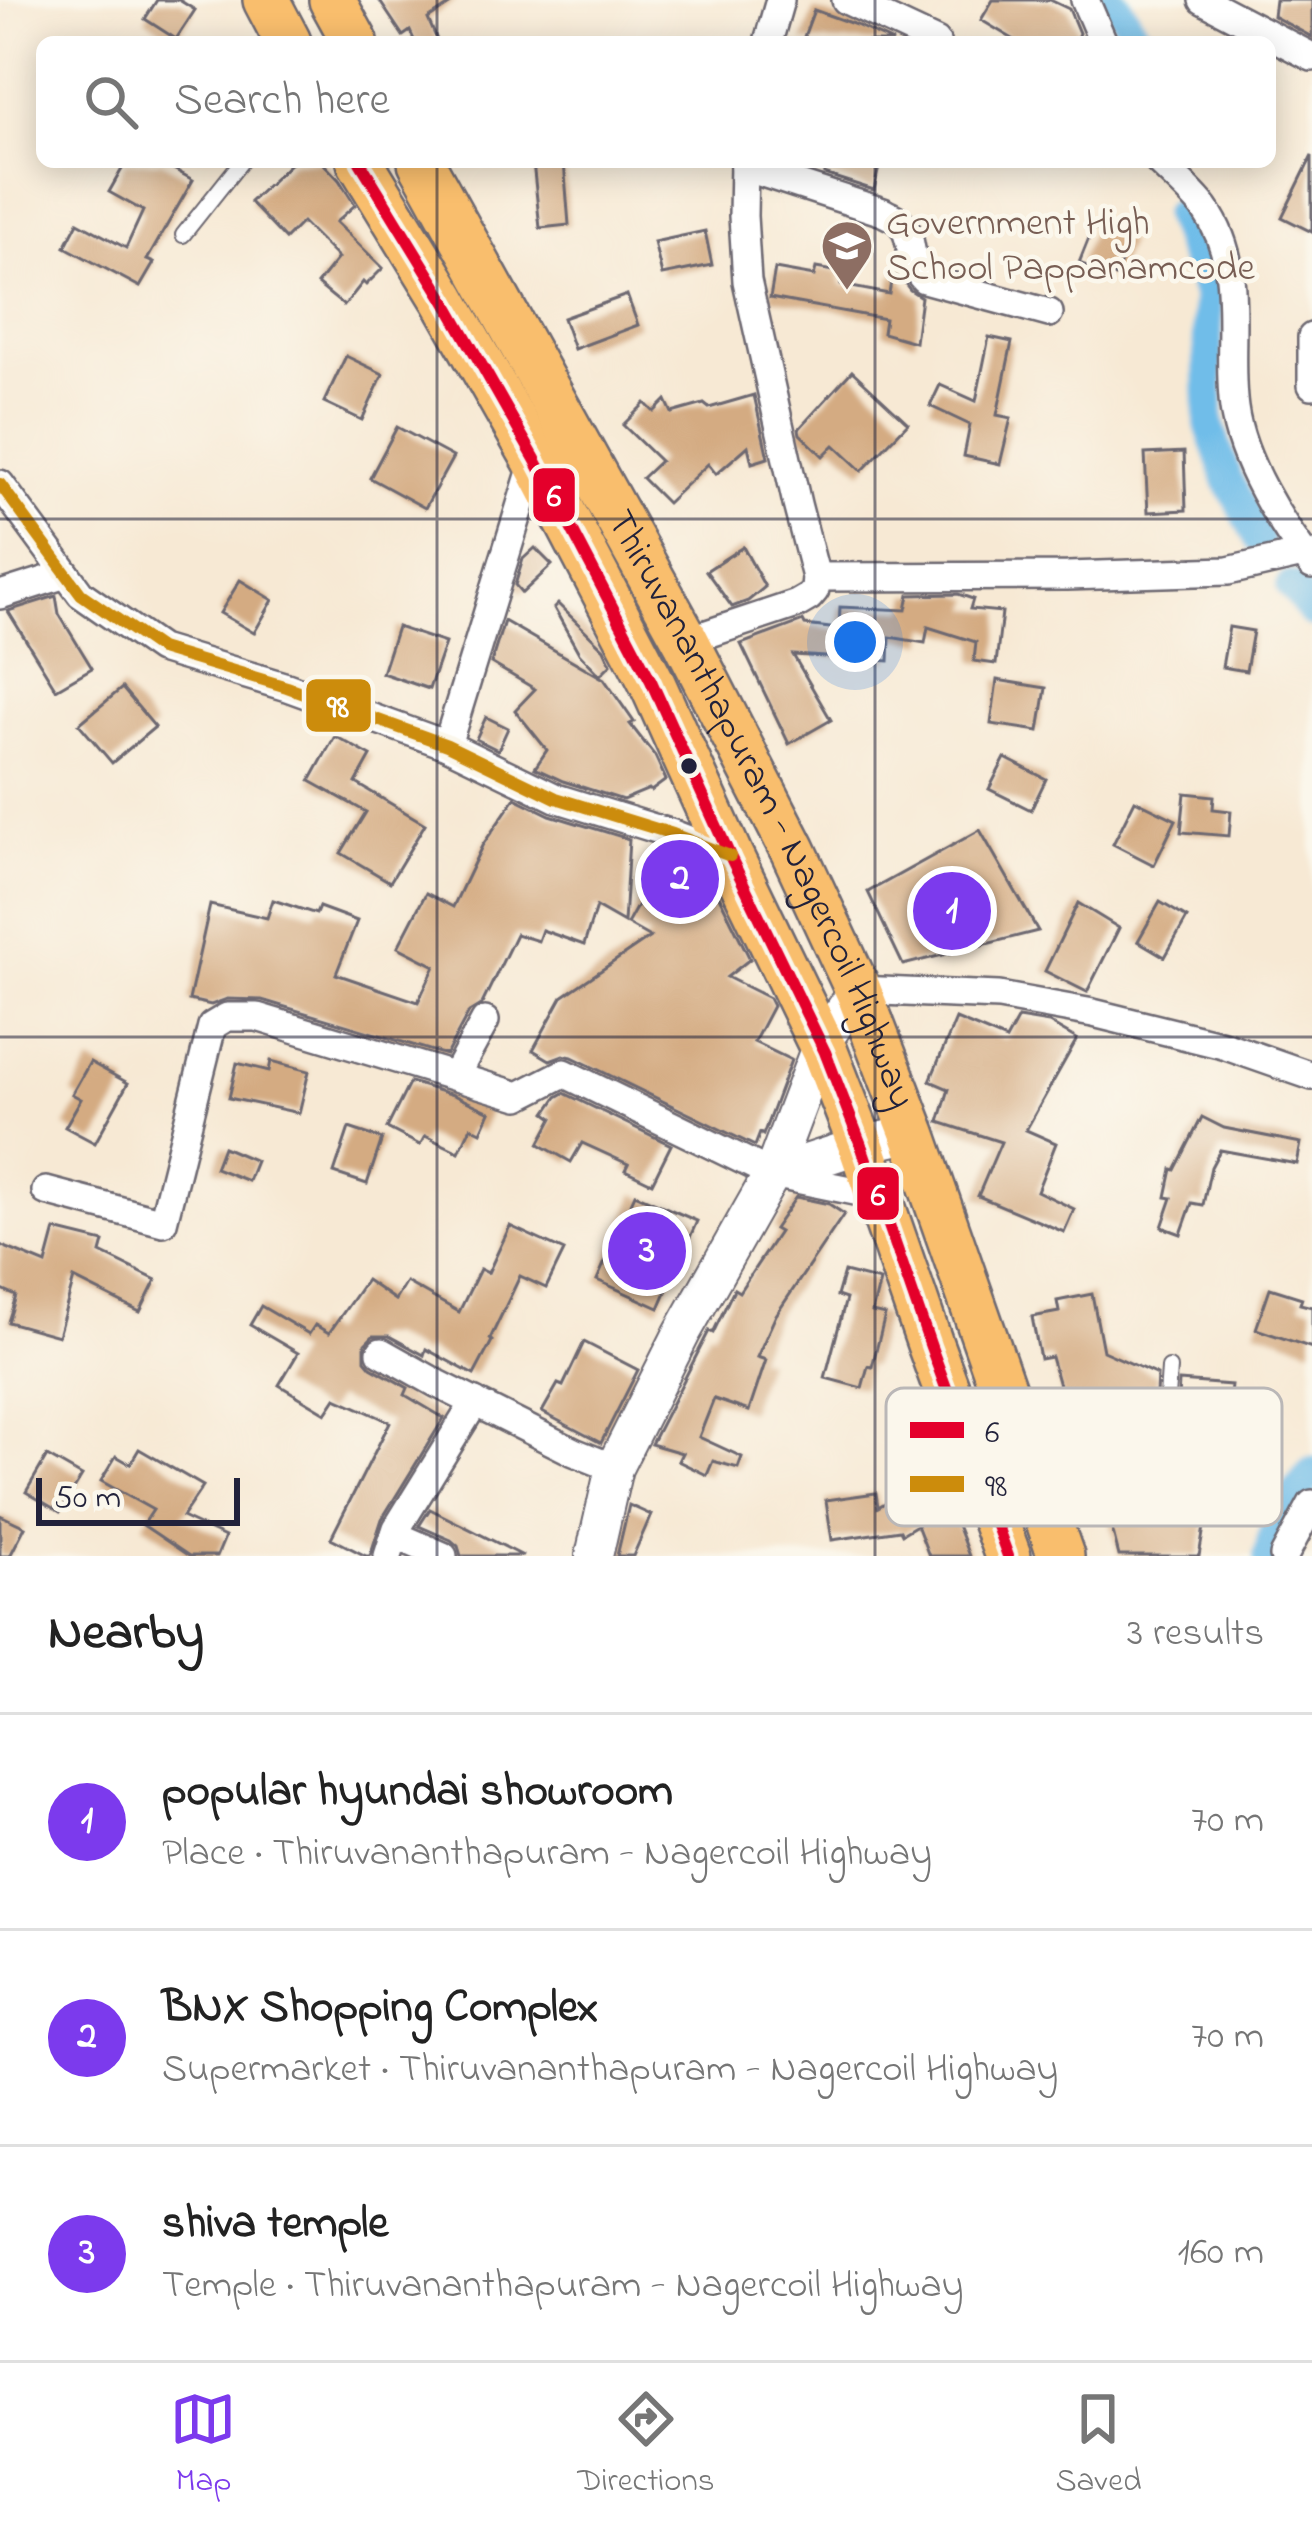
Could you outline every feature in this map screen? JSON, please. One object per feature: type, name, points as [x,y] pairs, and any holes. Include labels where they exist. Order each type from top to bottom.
[{"type":"main road","points":[[266,0],[285,36]]},
{"type":"main road","points":[[332,0],[352,36]]},
{"type":"main road","name":"Thiruvananthapuram - Nagercoil Highway","points":[[364,168],[536,459],[651,682],[821,1044],[946,1388]]},
{"type":"main road","name":"Thiruvananthapuram - Nagercoil Highway","points":[[425,168],[686,641],[793,850],[857,990],[913,1133],[1002,1388]]},
{"type":"main road","name":"Thiruvananthapuram - Nagercoil Highway","points":[[997,1526],[1008,1556]]},
{"type":"main road","name":"Thiruvananthapuram - Nagercoil Highway","points":[[1050,1526],[1061,1556]]},
{"type":"street","points":[[770,36],[780,0]]},
{"type":"street","points":[[846,0],[923,36]]},
{"type":"street","points":[[1085,0],[1100,36]]},
{"type":"street","points":[[1203,0],[1272,36]]},
{"type":"street","points":[[1276,38],[1312,57]]},
{"type":"street","points":[[686,641],[797,604],[815,590],[816,577],[747,281],[744,168]]},
{"type":"street","points":[[753,168],[883,212],[902,223],[914,268],[924,279],[1049,314]]},
{"type":"street","points":[[816,577],[1228,571],[1310,552],[1245,453],[1234,408],[1230,266],[1218,231],[1202,206],[1166,168]]},
{"type":"street","points":[[1312,337],[1312,385]]},
{"type":"street","points":[[446,746],[536,459]]},
{"type":"street","points":[[0,484],[81,594],[160,649],[287,687],[446,746],[556,798],[730,856]]},
{"type":"street","points":[[0,595],[66,574]]},
{"type":"street","points":[[594,1556],[614,1468],[682,1333],[772,1174],[821,1044],[857,990],[999,996],[1093,1013],[1223,1045],[1312,1076]]},
{"type":"street","points":[[46,1191],[163,1222],[212,1026],[227,1017],[257,1017],[519,1096],[564,1073],[772,1174],[879,1196]]},
{"type":"street","points":[[455,1076],[485,1021]]},
{"type":"street","points":[[772,1174],[913,1133]]},
{"type":"street","points":[[381,1352],[614,1468]]},
{"type":"street","points":[[442,1556],[392,1546],[475,1402]]},
{"type":"street","points":[[1284,1556],[1312,1504]]},
{"type":"lane","points":[[183,235],[236,168]]},
{"type":"lane","points":[[1168,1388],[1169,1368]]},
{"type":"building","points":[[157,0],[179,0],[195,10],[178,36],[145,19]]},
{"type":"building","points":[[379,0],[457,0],[428,19],[435,36],[412,36],[410,31],[403,36]]},
{"type":"building","points":[[993,0],[1050,0],[1069,9],[1079,33],[1008,36],[981,20]]},
{"type":"building","points":[[1275,0],[1312,0],[1312,37],[1273,16]]},
{"type":"building","points":[[814,10],[880,36],[804,36]]},
{"type":"building","points":[[1312,156],[1312,232],[1282,217]]},
{"type":"building","points":[[123,168],[172,168],[193,180],[147,260],[154,263],[140,287],[65,247],[78,222],[126,248],[143,211],[109,192]]},
{"type":"building","points":[[286,168],[328,168],[355,205],[336,222],[383,268],[366,285],[363,282],[344,306],[317,284],[338,258],[302,222],[285,239],[250,202]]},
{"type":"building","points":[[534,168],[564,168],[569,225],[540,228]]},
{"type":"building","points":[[825,168],[879,168],[874,190],[824,174]]},
{"type":"building","points":[[1093,228],[1129,242],[1115,277],[1079,263]]},
{"type":"building","points":[[705,231],[712,265],[662,275],[654,242]]},
{"type":"building","points":[[816,268],[839,272],[841,285],[889,294],[892,275],[901,278],[921,297],[915,342],[883,333],[885,319],[770,298],[775,269],[814,276]]},
{"type":"building","points":[[627,295],[638,325],[574,349],[563,318]]},
{"type":"building","points":[[989,337],[1012,342],[997,415],[1011,418],[1000,464],[964,456],[970,425],[930,406],[940,385],[976,401]]},
{"type":"building","points":[[346,356],[383,374],[362,420],[324,402]]},
{"type":"building","points":[[852,371],[908,423],[862,471],[834,445],[823,456],[799,429]]},
{"type":"building","points":[[754,395],[768,458],[752,463],[748,446],[716,474],[708,464],[667,503],[642,478],[660,461],[623,425],[645,403],[654,412],[666,400],[672,413]]},
{"type":"building","points":[[397,427],[453,457],[425,508],[370,478]]},
{"type":"building","points":[[1184,452],[1186,510],[1148,512],[1145,454]]},
{"type":"building","points":[[743,547],[765,587],[732,607],[706,571]]},
{"type":"building","points":[[535,548],[552,565],[522,593],[515,585],[523,559]]},
{"type":"building","points":[[240,580],[273,600],[254,633],[220,613]]},
{"type":"building","points":[[958,594],[973,599],[970,609],[1002,612],[996,664],[974,661],[976,642],[928,627],[925,643],[890,637],[889,661],[793,655],[831,720],[789,744],[741,644],[803,621],[839,629],[840,607],[906,610],[909,595]]},
{"type":"building","points":[[56,596],[59,614],[92,668],[56,689],[8,611]]},
{"type":"building","points":[[558,604],[604,649],[611,664],[600,675],[579,653],[554,608]]},
{"type":"building","points":[[504,621],[604,679],[666,780],[651,791],[623,800],[535,768],[547,750],[515,710],[535,689],[491,663]]},
{"type":"building","points":[[397,627],[445,643],[429,689],[382,673]]},
{"type":"building","points":[[1229,627],[1253,631],[1246,671],[1222,667]]},
{"type":"building","points":[[997,680],[1046,688],[1039,731],[991,724]]},
{"type":"building","points":[[122,688],[155,727],[112,763],[79,724]]},
{"type":"building","points":[[486,717],[508,728],[498,750],[476,739]]},
{"type":"building","points":[[335,736],[371,756],[356,783],[425,824],[390,882],[341,853],[366,812],[310,781]]},
{"type":"building","points":[[1005,758],[1046,779],[1031,810],[989,789]]},
{"type":"building","points":[[1185,793],[1214,796],[1213,809],[1231,811],[1229,836],[1181,832]]},
{"type":"building","points":[[515,798],[550,815],[629,839],[624,923],[596,907],[584,945],[542,930],[538,941],[516,934],[482,1004],[469,1012],[446,1055],[262,1000],[227,999],[211,1005],[189,1000],[210,905],[267,918],[273,900],[316,914],[319,907],[357,921],[336,974],[418,1002],[435,966],[398,947],[426,893],[453,907],[482,846]]},
{"type":"building","points":[[1135,800],[1176,820],[1154,865],[1113,844]]},
{"type":"building","points":[[980,830],[1038,931],[903,965],[868,892]]},
{"type":"building","points":[[668,851],[704,865],[750,959],[727,977],[769,998],[773,1006],[754,1042],[791,1060],[755,1146],[572,1057],[550,1060],[533,1050],[562,997],[650,937],[627,924]]},
{"type":"building","points":[[1160,902],[1187,918],[1165,957],[1138,941]]},
{"type":"building","points":[[1078,903],[1119,928],[1087,992],[1045,971]]},
{"type":"building","points":[[1018,1018],[1049,1023],[1077,1039],[1026,1130],[1056,1143],[1037,1191],[1074,1209],[1064,1232],[978,1196],[1001,1142],[939,1122],[949,1089],[930,1081],[956,1019],[1006,1040]]},
{"type":"building","points":[[271,1061],[309,1071],[299,1113],[229,1098],[237,1063],[269,1071]]},
{"type":"building","points":[[90,1062],[128,1083],[95,1143],[65,1127],[81,1099],[72,1094]]},
{"type":"building","points":[[410,1082],[490,1112],[481,1132],[471,1127],[459,1152],[425,1136],[420,1145],[387,1128]]},
{"type":"building","points":[[564,1093],[671,1145],[652,1183],[625,1170],[628,1164],[582,1143],[571,1162],[539,1144],[553,1118],[546,1113]]},
{"type":"building","points":[[1202,1117],[1224,1128],[1301,1143],[1297,1164],[1220,1150],[1203,1205],[1192,1203],[1181,1234],[1162,1227],[1172,1198],[1166,1197],[1172,1169]]},
{"type":"building","points":[[349,1128],[382,1139],[367,1184],[334,1173]]},
{"type":"building","points":[[223,1147],[256,1161],[248,1181],[215,1168]]},
{"type":"building","points":[[635,1194],[697,1221],[659,1308],[597,1280]]},
{"type":"building","points":[[796,1197],[829,1204],[844,1214],[776,1315],[757,1357],[766,1360],[749,1411],[714,1399],[699,1437],[742,1457],[738,1468],[713,1461],[707,1475],[678,1461],[682,1453],[651,1444],[709,1331],[713,1333],[734,1289],[739,1292],[779,1232],[774,1229]]},
{"type":"building","points":[[510,1226],[564,1251],[546,1288],[520,1276],[474,1375],[426,1349],[424,1355],[389,1336],[373,1336],[365,1344],[365,1360],[371,1367],[408,1388],[405,1395],[444,1418],[382,1519],[370,1556],[366,1556],[331,1538],[390,1422],[336,1398],[326,1413],[279,1385],[298,1353],[250,1325],[261,1306],[309,1334],[315,1325],[329,1333],[366,1280],[395,1300],[406,1282],[459,1312],[480,1269],[488,1273]]},
{"type":"building","points":[[55,1230],[104,1242],[101,1253],[156,1280],[140,1312],[74,1279],[58,1336],[8,1322],[16,1296],[0,1289],[0,1245],[46,1264]]},
{"type":"building","points":[[844,1272],[880,1281],[872,1312],[885,1315],[862,1388],[825,1378],[846,1299],[837,1296]]},
{"type":"building","points":[[1270,1288],[1302,1298],[1300,1304],[1312,1307],[1312,1348],[1256,1329]]},
{"type":"building","points":[[1092,1294],[1103,1351],[1157,1375],[1156,1388],[1060,1388],[1051,1357],[1040,1359],[1032,1317],[1059,1312],[1057,1301]]},
{"type":"building","points":[[584,1342],[638,1370],[601,1443],[542,1412],[558,1384],[563,1386]]},
{"type":"building","points":[[1179,1381],[1231,1385],[1231,1388],[1179,1388]]},
{"type":"building","points":[[139,1449],[203,1486],[182,1517],[225,1537],[217,1556],[189,1556],[143,1525],[153,1510],[101,1481],[116,1456],[130,1464]]},
{"type":"building","points":[[47,1456],[82,1476],[60,1512],[26,1492]]},
{"type":"building","points":[[876,1493],[878,1507],[886,1502],[886,1526],[915,1526],[902,1534],[900,1530],[832,1540],[826,1500]]},
{"type":"building","points":[[629,1505],[651,1515],[633,1556],[617,1556]]},
{"type":"building","points":[[430,1509],[523,1556],[461,1556],[451,1540],[419,1526]]},
{"type":"building","points":[[0,1515],[25,1527],[10,1556],[0,1556]]},
{"type":"building","points":[[917,1526],[957,1526],[969,1556],[929,1556]]},
{"type":"building","points":[[1111,1526],[1204,1526],[1199,1556],[1119,1556]]},
{"type":"waterway","points":[[1114,0],[1136,36]]},
{"type":"waterway","points":[[1177,215],[1207,293],[1209,424],[1228,480],[1259,539]]},
{"type":"waterway","points":[[1291,586],[1312,613]]},
{"type":"waterway","points":[[1282,1511],[1312,1472]]},
{"type":"waterway","points":[[1268,1556],[1275,1526]]},
{"type":"transit line","name":"6","points":[[364,168],[535,459],[651,681],[825,1052],[946,1388]]},
{"type":"transit line","name":"98","points":[[0,484],[81,594],[160,649],[287,687],[447,745],[556,798],[730,856]]},
{"type":"transit line","name":"6","points":[[997,1526],[1008,1556]]},
{"type":"place","name":"Government High School Pappanamcode","points":[[847,292]]},
{"type":"place","name":"BNX Shopping Complex","points":[[680,879]]},
{"type":"place","name":"popular hyundai showroom","points":[[952,911]]},
{"type":"place","name":"shiva temple","points":[[647,1251]]}]
